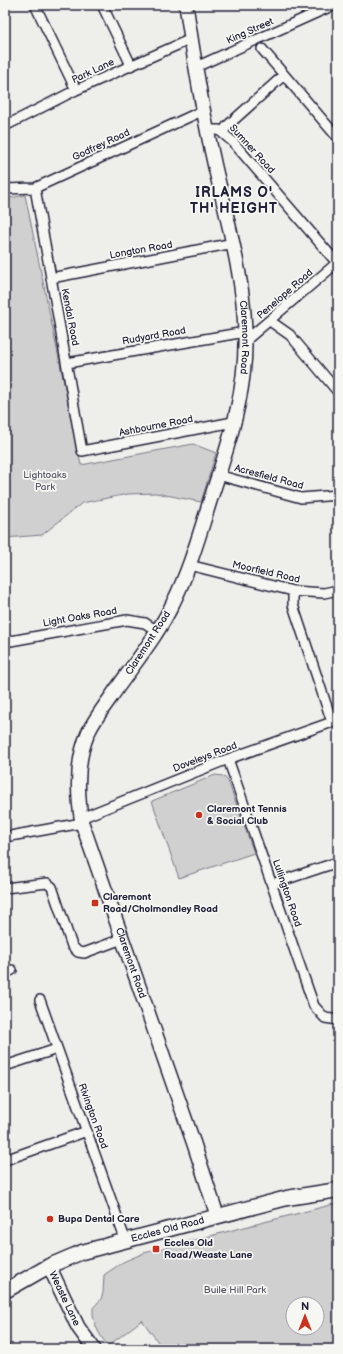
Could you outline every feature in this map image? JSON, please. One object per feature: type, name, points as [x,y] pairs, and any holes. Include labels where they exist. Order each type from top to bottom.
[{"type":"main road","name":"Claremont Road","points":[[186,5],[204,110],[234,244],[243,295],[245,336],[243,377],[233,422],[218,475],[189,565],[173,603],[157,631],[98,716],[88,735],[80,768],[79,794],[82,820],[217,1215]]},
{"type":"main road","name":"Eccles Old Road","points":[[5,1291],[49,1266],[82,1252],[125,1239],[287,1198],[338,1190]]},
{"type":"main road","name":"Weaste Lane","points":[[49,1266],[78,1327],[94,1349]]},
{"type":"street","points":[[35,5],[76,90]]},
{"type":"street","points":[[102,5],[131,65]]},
{"type":"street","name":"King Street","points":[[196,67],[335,7]]},
{"type":"street","name":"Park Lane","points":[[5,126],[76,90],[191,39]]},
{"type":"street","points":[[262,49],[338,138]]},
{"type":"street","points":[[223,132],[227,126],[284,76]]},
{"type":"street","name":"Godfrey Road","points":[[5,189],[35,188],[204,110]]},
{"type":"street","name":"Sumner Road","points":[[208,130],[214,129],[223,132],[338,263]]},
{"type":"street","name":"Kendal Road","points":[[35,188],[82,451]]},
{"type":"street","name":"Longton Road","points":[[51,278],[234,244]]},
{"type":"street","name":"Penelope Road","points":[[245,336],[270,321],[338,263]]},
{"type":"street","points":[[270,321],[290,335],[338,392]]},
{"type":"street","name":"Rudyard Road","points":[[67,362],[245,336]]},
{"type":"street","name":"Ashbourne Road","points":[[82,451],[233,422]]},
{"type":"street","name":"Acresfield Road","points":[[218,475],[301,498],[338,495]]},
{"type":"street","name":"Moorfield Road","points":[[189,565],[293,591],[324,593],[338,590]]},
{"type":"street","points":[[293,591],[293,605],[335,721]]},
{"type":"street","name":"Light Oaks Road","points":[[5,642],[127,620],[145,623],[157,631]]},
{"type":"street","name":"Doveleys Road","points":[[5,837],[82,820],[228,759],[335,721]]},
{"type":"street","name":"Lullington Road","points":[[228,759],[314,1006],[325,1018],[338,1020]]},
{"type":"street","points":[[272,884],[338,862]]},
{"type":"street","points":[[5,888],[47,883],[52,887],[72,946],[78,952],[84,953],[122,939]]},
{"type":"street","name":"Rivington Road","points":[[40,1000],[125,1239]]},
{"type":"street","points":[[5,1066],[57,1049]]},
{"type":"street","points":[[5,1160],[87,1132]]},
{"type":"green space","name":"Lightoaks Park","points":[[25,195],[81,465],[193,444],[216,453],[201,502],[156,493],[128,494],[82,503],[42,535],[5,538],[5,199]]},
{"type":"green space","name":"Claremont Tennis & Social Club","points":[[215,775],[223,776],[228,781],[254,853],[179,878],[152,801]]},
{"type":"green space","name":"Buile Hill Park","points":[[338,1203],[338,1349],[163,1349],[142,1320],[108,1346],[97,1328],[93,1308],[101,1299],[103,1293],[104,1275],[123,1262],[144,1253]]},
{"type":"place","name":"Claremont Tennis & Social Club","points":[[199,815]]},
{"type":"place","name":"Claremont Road/Cholmondley Road","points":[[95,903]]},
{"type":"place","name":"Bupa Dental Care","points":[[50,1219]]},
{"type":"place","name":"Eccles Old Road/Weaste Lane","points":[[156,1249]]},
{"type":"district","name":"IRLAMS O' TH' HEIGHT","points":[[234,200]]}]
